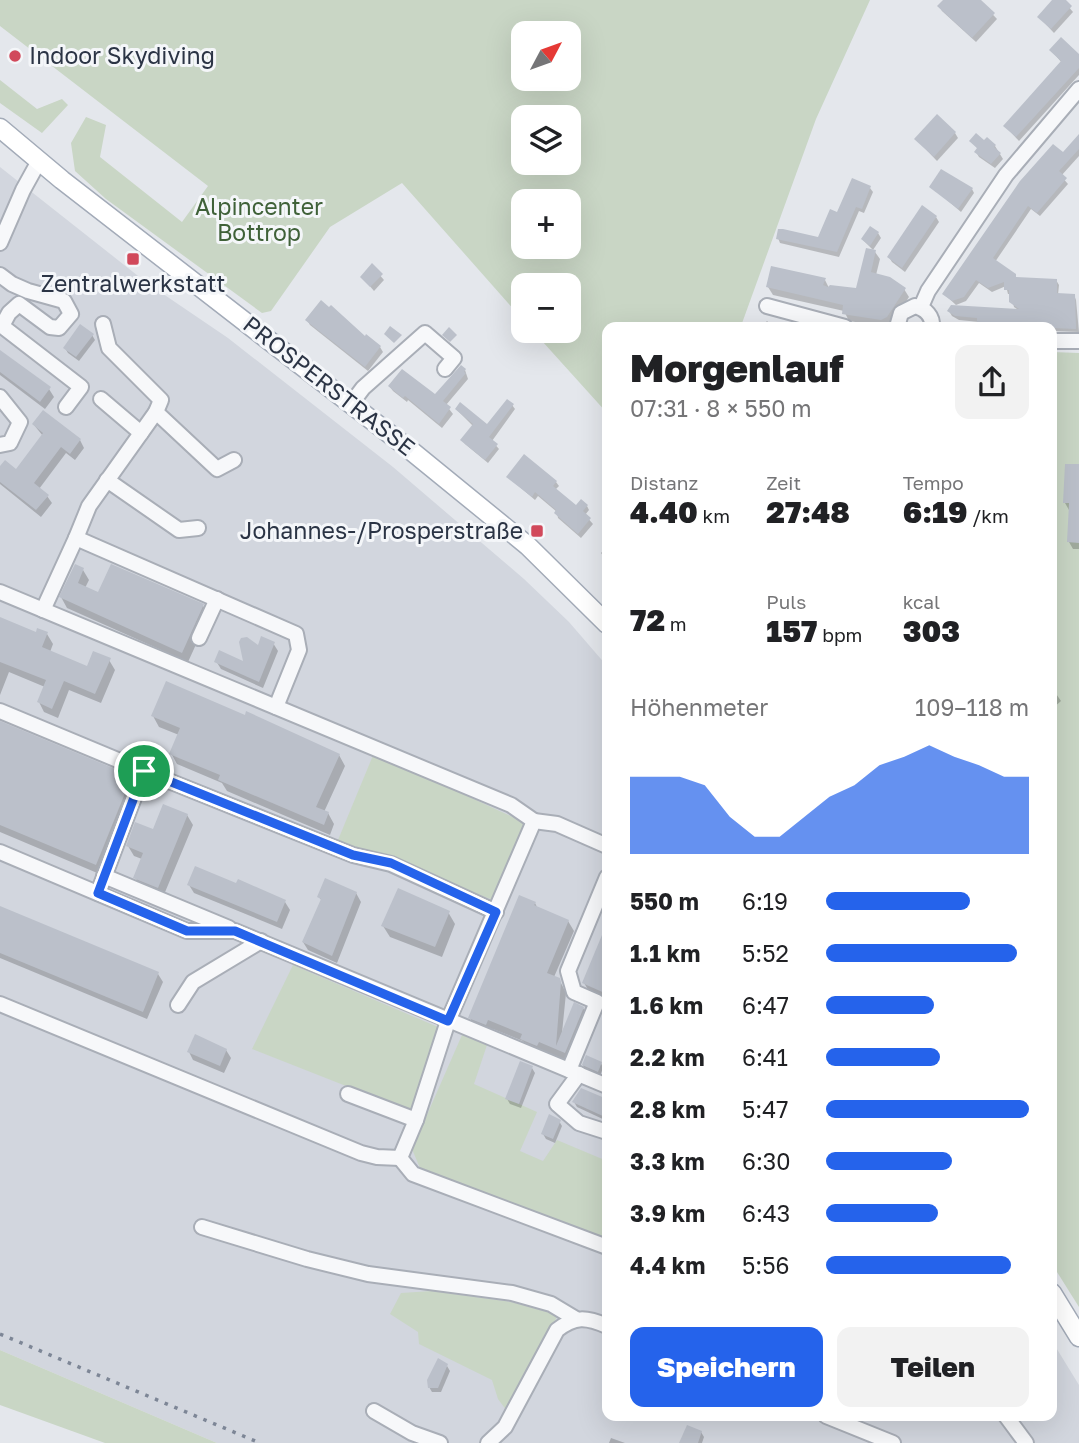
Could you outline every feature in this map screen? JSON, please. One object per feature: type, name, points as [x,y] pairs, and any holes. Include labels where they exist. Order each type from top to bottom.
[{"type":"main road","name":"PROSPERSTRASSE","points":[[0,128],[528,546],[602,619]]},
{"type":"main road","points":[[1057,1301],[1079,1337]]},
{"type":"street","points":[[921,307],[928,290],[1006,175],[1079,89]]},
{"type":"street","points":[[0,243],[39,161]]},
{"type":"street","points":[[0,275],[28,292],[64,301],[71,314],[59,328],[50,327],[19,304],[9,313],[1,328],[81,387],[66,408]]},
{"type":"street","points":[[767,306],[826,322]]},
{"type":"street","points":[[898,322],[905,309],[921,307]]},
{"type":"street","points":[[921,307],[931,317],[932,322]]},
{"type":"street","points":[[43,610],[89,506],[156,412],[161,400],[109,348],[103,324]]},
{"type":"street","points":[[351,404],[363,388],[425,333],[454,358],[445,369]]},
{"type":"street","points":[[1057,341],[1079,341]]},
{"type":"street","points":[[0,397],[20,422],[10,443],[0,445]]},
{"type":"street","points":[[101,399],[141,433]]},
{"type":"street","points":[[156,412],[217,469],[234,460]]},
{"type":"street","points":[[107,480],[179,530],[198,528]]},
{"type":"street","points":[[76,538],[296,634],[299,650],[276,707]]},
{"type":"street","points":[[0,592],[511,805],[534,821],[557,824],[602,844]]},
{"type":"street","points":[[198,638],[217,599]]},
{"type":"street","points":[[0,711],[353,855],[391,863],[496,912]]},
{"type":"street","points":[[98,893],[144,771]]},
{"type":"street","points":[[400,1158],[416,1119],[448,1021],[534,821]]},
{"type":"street","points":[[0,852],[187,931],[235,931]]},
{"type":"street","points":[[104,876],[602,1084]]},
{"type":"street","points":[[602,900],[568,971],[574,992],[597,1002],[574,1072],[557,1104],[579,1123],[602,1130]]},
{"type":"street","points":[[177,1005],[193,982],[261,941]]},
{"type":"street","points":[[0,1004],[361,1153],[400,1158],[413,1174],[602,1245]]},
{"type":"street","points":[[348,1094],[416,1119]]},
{"type":"street","points":[[202,1227],[307,1259],[368,1274],[512,1293],[551,1304],[576,1319]]},
{"type":"street","points":[[488,1443],[505,1427],[557,1330],[581,1317],[602,1324]]},
{"type":"street","points":[[374,1411],[412,1433],[440,1443]]},
{"type":"street","points":[[838,1421],[893,1443]]},
{"type":"street","points":[[1010,1421],[1026,1443]]},
{"type":"shaded area","points":[[0,167],[147,283],[228,338],[393,467],[524,579],[569,622],[602,660],[602,1421],[1057,1421],[1057,1349],[1079,1385],[1079,1443],[217,1443],[0,1350]]},
{"type":"green space","name":"Alpincenter Bottrop","points":[[0,0],[870,0],[816,119],[742,322],[602,322],[602,407],[544,343],[581,343],[581,273],[511,273],[511,306],[402,183],[330,227],[271,311],[262,313],[106,199],[75,171],[71,143],[86,117],[106,125],[100,157],[182,222],[208,186],[0,26]]},
{"type":"green space","points":[[0,80],[37,109],[62,99],[68,105],[42,133],[0,103]]},
{"type":"green space","points":[[1057,352],[1079,353],[1079,1307],[1057,1272]]},
{"type":"green space","points":[[374,753],[528,824],[498,902],[338,840]]},
{"type":"green space","points":[[293,965],[445,1030],[412,1112],[252,1049]]},
{"type":"green space","points":[[462,1035],[487,1045],[474,1084],[537,1112],[520,1151],[543,1161],[557,1140],[602,1159],[602,1240],[422,1173],[412,1149]]},
{"type":"green space","points":[[432,1291],[511,1302],[558,1315],[507,1411],[498,1399],[492,1380],[419,1344],[418,1332],[390,1314],[401,1293]]},
{"type":"green space","points":[[0,1350],[217,1443],[105,1443],[0,1405]]},
{"type":"building","points":[[943,0],[981,0],[995,13],[972,38],[937,6]]},
{"type":"building","points":[[1052,0],[1066,0],[1072,6],[1051,29],[1037,17]]},
{"type":"building","points":[[1061,37],[1079,54],[1079,68],[1016,137],[1003,126],[1061,61],[1049,50]]},
{"type":"building","points":[[937,114],[956,132],[934,157],[914,139]]},
{"type":"building","points":[[976,133],[984,140],[987,137],[1001,153],[991,164],[974,152],[977,148],[969,141]]},
{"type":"building","points":[[1079,134],[1079,149],[1059,171],[1067,178],[1037,213],[1028,206],[993,258],[1016,274],[1016,277],[1057,279],[1057,293],[1075,294],[1076,329],[1057,328],[1057,322],[977,322],[977,318],[955,316],[947,311],[951,305],[1019,309],[1009,302],[1009,290],[1004,290],[1004,282],[988,288],[976,280],[964,297],[952,301],[942,294],[1020,181],[1053,144],[1063,152]]},
{"type":"building","points":[[941,169],[973,188],[958,209],[929,187]]},
{"type":"building","points":[[852,178],[871,186],[862,209],[856,207],[837,252],[776,239],[778,229],[818,237],[830,209],[837,212]]},
{"type":"building","points":[[922,205],[937,216],[902,268],[887,257]]},
{"type":"building","points":[[870,226],[879,232],[870,246],[861,239]]},
{"type":"building","points":[[866,248],[876,250],[871,272],[890,277],[906,288],[887,317],[881,320],[842,314],[843,305],[766,287],[771,266],[826,278],[823,285],[828,287],[856,288]]},
{"type":"building","points":[[372,263],[383,274],[370,287],[360,277]]},
{"type":"building","points":[[321,300],[329,307],[331,305],[365,336],[366,334],[381,346],[365,367],[305,320]]},
{"type":"building","points":[[80,324],[94,334],[76,357],[63,348]]},
{"type":"building","points":[[390,326],[402,335],[394,343],[384,334]]},
{"type":"building","points":[[449,327],[457,335],[450,342],[442,335]]},
{"type":"building","points":[[0,350],[51,387],[40,402],[0,372]]},
{"type":"building","points":[[461,365],[466,369],[466,373],[443,401],[451,407],[439,424],[405,396],[403,398],[388,386],[402,369],[435,394]]},
{"type":"building","points":[[507,399],[514,404],[489,437],[498,444],[485,460],[460,440],[473,424],[455,409],[460,402],[487,424]]},
{"type":"building","points":[[43,410],[81,439],[70,454],[61,447],[34,483],[49,495],[36,510],[0,482],[0,466],[5,460],[16,469],[43,433],[32,424]]},
{"type":"building","points":[[524,454],[557,481],[553,486],[576,505],[581,499],[588,505],[583,511],[591,518],[578,534],[535,492],[532,497],[506,477]]},
{"type":"building","points":[[1065,464],[1079,464],[1079,543],[1067,542],[1069,503],[1063,503]]},
{"type":"building","points":[[75,564],[84,568],[78,583],[98,592],[111,564],[204,604],[182,653],[59,597]]},
{"type":"building","points":[[0,617],[36,632],[37,628],[48,632],[42,647],[87,666],[93,651],[111,658],[95,694],[64,681],[52,709],[37,702],[46,680],[0,662]]},
{"type":"building","points":[[261,636],[275,642],[259,682],[214,662],[219,650],[243,661],[239,642],[241,638],[247,637],[258,645]]},
{"type":"building","points":[[166,681],[245,715],[246,711],[340,754],[316,807],[329,812],[324,825],[218,780],[220,775],[169,754],[180,728],[151,716]]},
{"type":"building","points":[[0,721],[132,776],[96,865],[0,825]]},
{"type":"building","points":[[163,804],[188,814],[158,888],[133,878],[143,853],[126,846],[135,822],[153,829]]},
{"type":"building","points":[[195,866],[236,883],[238,879],[286,900],[277,922],[187,885]]},
{"type":"building","points":[[325,878],[357,892],[332,956],[302,942],[321,899],[317,897]]},
{"type":"building","points":[[398,888],[450,911],[435,947],[381,926]]},
{"type":"building","points":[[519,895],[536,902],[534,905],[569,920],[547,973],[560,978],[561,982],[556,1046],[574,1002],[584,1007],[565,1053],[539,1042],[537,1046],[520,1039],[522,1034],[488,1020],[486,1025],[468,1018]]},
{"type":"building","points":[[0,906],[159,972],[143,1012],[0,953]]},
{"type":"building","points":[[602,935],[602,992],[582,983]]},
{"type":"building","points":[[195,1034],[227,1049],[220,1066],[187,1052]]},
{"type":"building","points":[[586,1055],[602,1062],[598,1072],[582,1065]]},
{"type":"building","points":[[520,1061],[533,1066],[519,1104],[505,1099]]},
{"type":"building","points":[[581,1088],[602,1097],[602,1116],[572,1102]]},
{"type":"building","points":[[549,1114],[561,1120],[553,1139],[541,1134]]},
{"type":"building","points":[[438,1358],[448,1364],[438,1388],[428,1388],[427,1380]]},
{"type":"building","points":[[687,1425],[702,1431],[698,1443],[679,1443]]},
{"type":"railway","points":[[0,1334],[260,1443]]},
{"type":"place","name":"Indoor Skydiving","points":[[15,56]]},
{"type":"place","name":"Zentralwerkstatt","points":[[133,259]]},
{"type":"place","name":"Johannes-/Prosperstraße","points":[[537,531]]},
{"type":"route","points":[[144,771],[353,855],[391,863],[496,912],[448,1021],[235,931],[187,931],[98,893],[144,771]]}]
